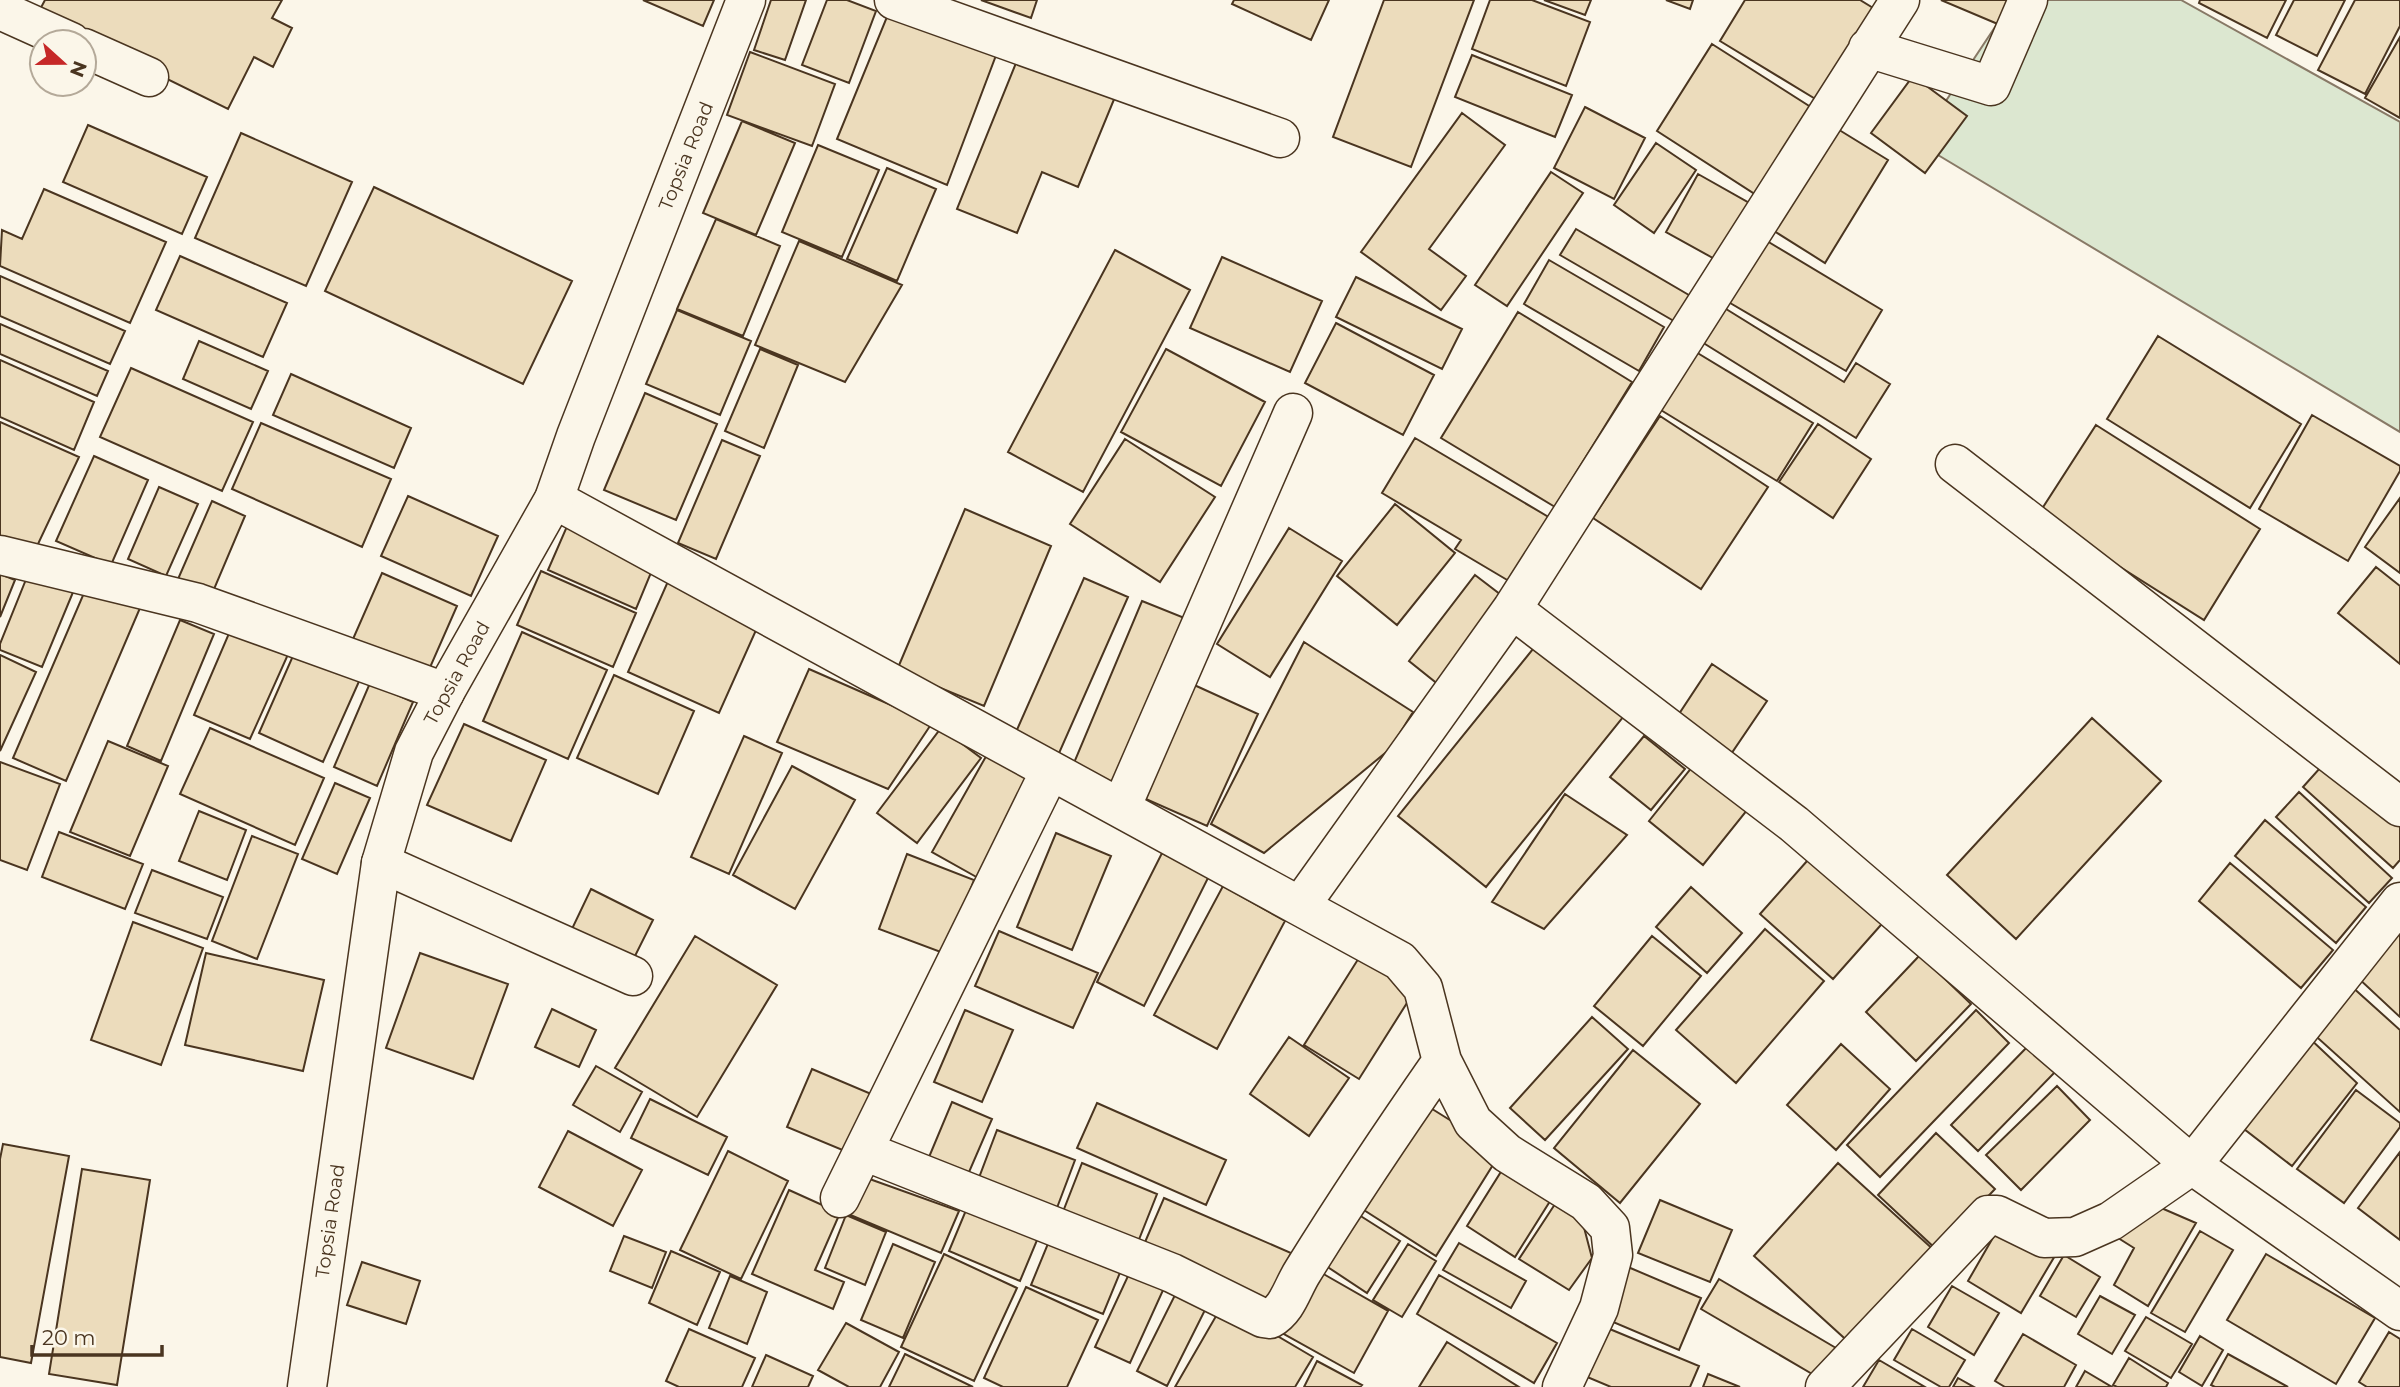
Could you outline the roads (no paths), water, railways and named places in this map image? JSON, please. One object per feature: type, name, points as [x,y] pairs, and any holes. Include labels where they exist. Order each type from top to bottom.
[{"type":"street","name":"Topsia Road","points":[[307,1387],[381,863],[414,752],[554,499],[746,0]]},
{"type":"street","points":[[894,0],[1280,138]]},
{"type":"street","points":[[1300,906],[1512,609],[1900,0]]},
{"type":"street","points":[[1868,48],[1990,86],[2028,0]]},
{"type":"street","points":[[0,10],[40,28]]},
{"type":"street","points":[[98,54],[149,77]]},
{"type":"street","points":[[1121,808],[1293,413]]},
{"type":"street","points":[[1955,464],[2400,807]]},
{"type":"street","points":[[554,499],[1400,961],[1423,988],[1442,1061],[1473,1122],[1507,1153],[1586,1202],[1610,1228],[1613,1255],[1599,1308],[1562,1387]]},
{"type":"street","points":[[0,555],[198,603],[445,692]]},
{"type":"street","points":[[1512,609],[1794,824],[2192,1165],[2400,1311]]},
{"type":"street","points":[[840,1198],[1050,771]]},
{"type":"street","points":[[381,863],[633,976]]},
{"type":"street","points":[[1825,1387],[1988,1216],[1997,1214],[2044,1238],[2075,1237],[2111,1221],[2192,1165],[2400,902]]},
{"type":"street","points":[[864,1151],[1172,1273],[1270,1319],[1281,1311],[1345,1204],[1442,1061]]}]
